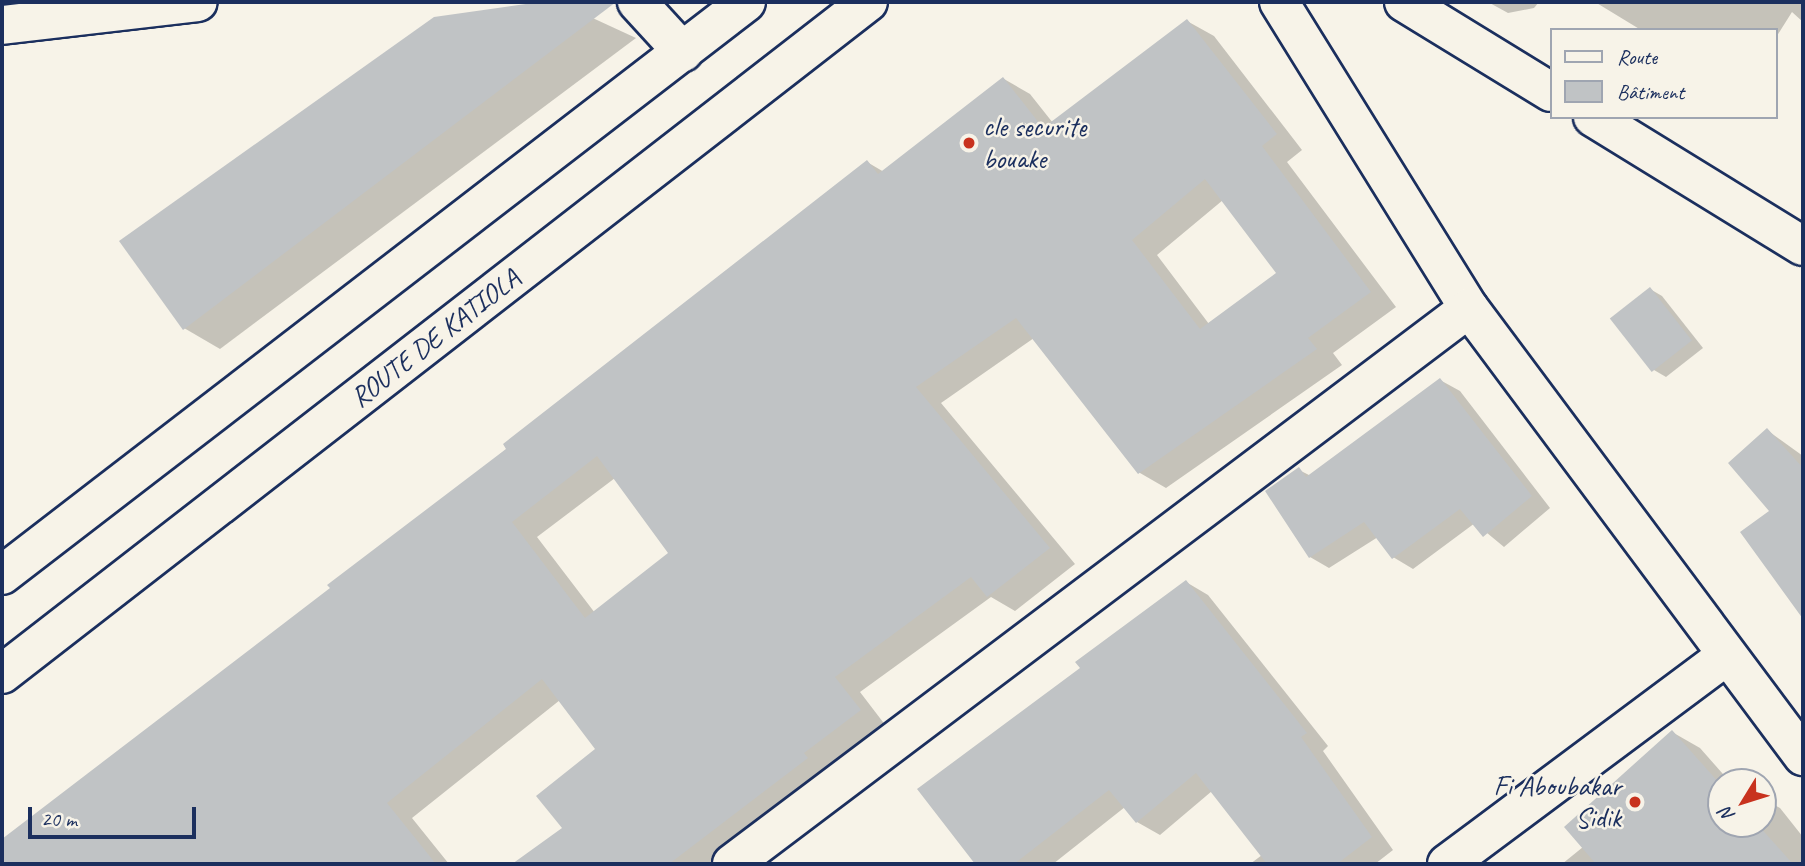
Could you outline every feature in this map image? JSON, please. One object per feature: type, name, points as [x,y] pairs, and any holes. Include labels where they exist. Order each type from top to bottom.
[{"type":"main road","points":[[2,25],[198,2]]},
{"type":"main road","points":[[637,2],[683,51]]},
{"type":"main road","points":[[2,575],[746,2]]},
{"type":"main road","name":"ROUTE DE KATIOLA","points":[[2,674],[869,2]]},
{"type":"main road","points":[[1279,2],[1469,308],[1803,756]]},
{"type":"main road","points":[[1404,2],[1549,91]]},
{"type":"main road","points":[[1596,119],[1803,246]]},
{"type":"main road","points":[[732,864],[1469,308]]},
{"type":"main road","points":[[1447,864],[1726,656]]},
{"type":"building","points":[[540,2],[616,2],[183,330],[119,241],[434,17]]},
{"type":"building","points":[[1187,19],[1277,134],[1262,146],[1371,292],[1308,338],[1317,349],[1138,474],[1016,318],[916,387],[1050,548],[987,597],[971,577],[835,677],[861,710],[804,753],[808,758],[669,864],[512,864],[562,828],[536,796],[595,749],[542,679],[387,803],[436,864],[2,864],[2,839],[330,588],[327,585],[506,449],[503,444],[867,160],[878,174],[1003,77],[1043,128]],"holes":[[[1205,179],[1276,273],[1200,329],[1132,240]],[[597,456],[668,553],[585,618],[512,522]]]},
{"type":"building","points":[[1650,287],[1692,341],[1652,372],[1610,318]]},
{"type":"building","points":[[1440,378],[1532,496],[1483,537],[1460,509],[1392,559],[1364,522],[1309,558],[1265,491],[1299,467],[1306,477]]},
{"type":"building","points":[[1767,428],[1803,468],[1803,619],[1740,532],[1769,511],[1728,463]]},
{"type":"building","points":[[1186,580],[1307,733],[1301,737],[1372,837],[1337,864],[1267,864],[1196,773],[1136,823],[1109,790],[1014,864],[975,864],[917,789],[1080,668],[1075,662]]},
{"type":"building","points":[[1672,730],[1707,769],[1707,838],[1770,838],[1793,864],[1596,864],[1564,827]]},
{"type":"place","name":"cle securite bouake","points":[[969,143]]},
{"type":"place","name":"Fi Aboubakar Sidik","points":[[1635,802]]}]
